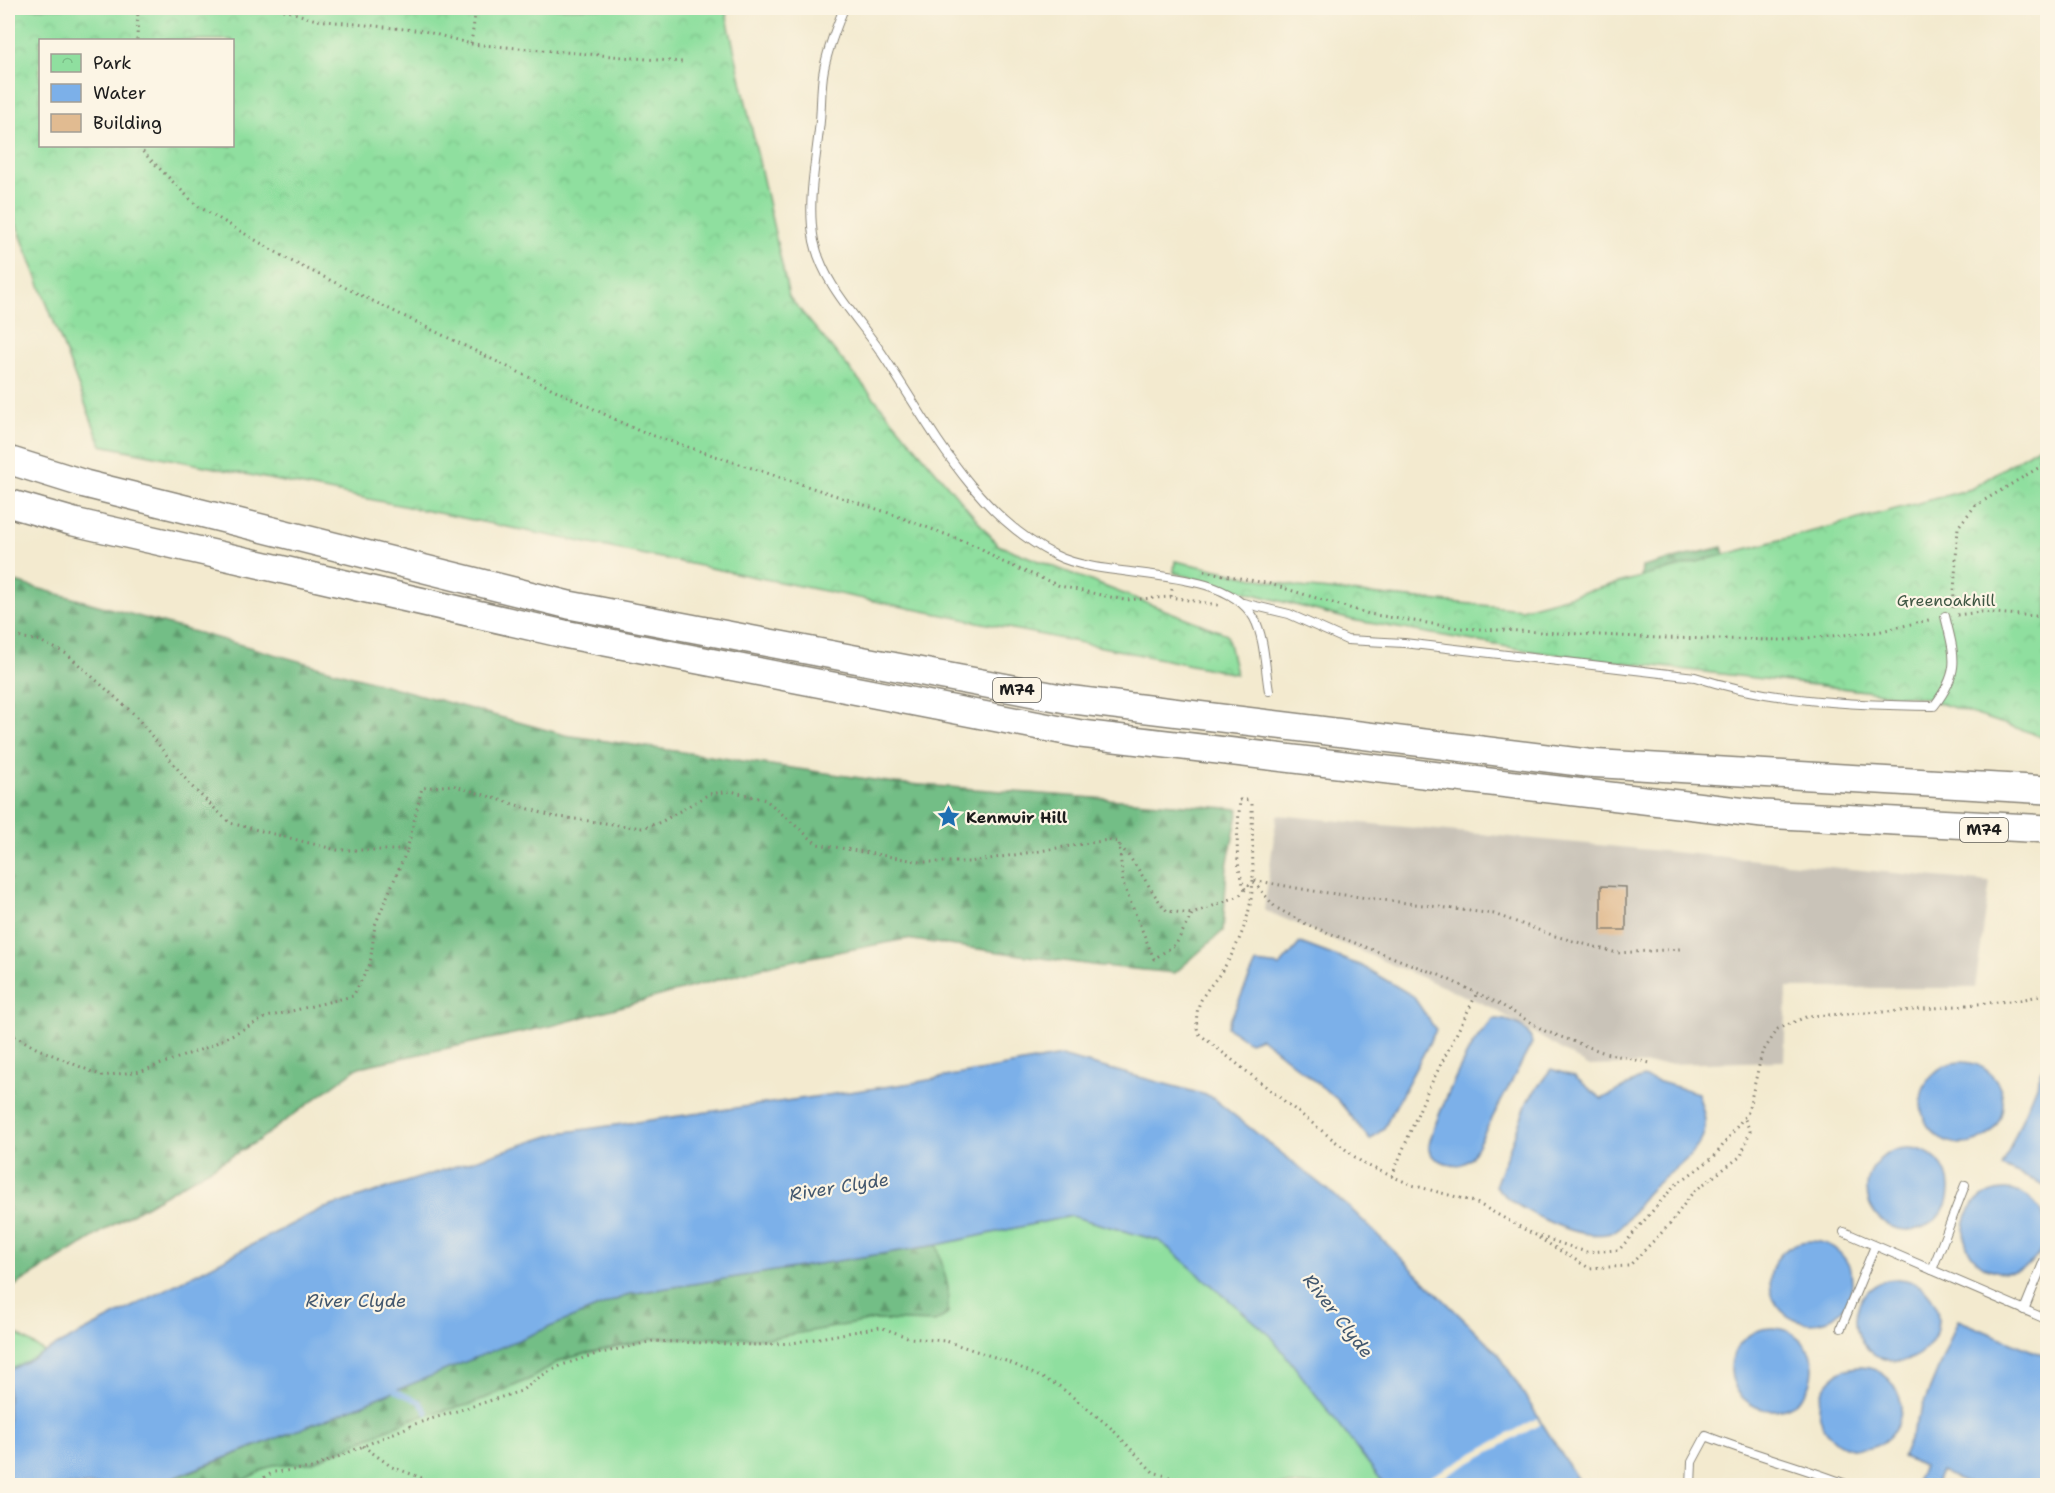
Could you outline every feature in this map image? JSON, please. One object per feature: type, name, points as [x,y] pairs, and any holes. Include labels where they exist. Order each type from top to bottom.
[{"type":"highway","name":"M74","points":[[8,460],[85,484],[569,605],[1066,699],[1587,763],[2048,790]]},
{"type":"highway","name":"M74","points":[[8,503],[74,522],[564,634],[1081,734],[1763,814],[2048,830]]},
{"type":"highway","name":"M74","points":[[1920,823],[2048,837]]},
{"type":"lane","points":[[844,8],[824,70],[810,215],[815,243],[834,289],[882,354],[936,440],[986,501],[1027,538],[1056,556],[1076,563],[1211,587],[1242,603],[1289,614],[1347,640],[1404,643],[1695,676],[1737,690],[1851,705],[1934,706],[1949,687],[1955,658],[1945,616]]},
{"type":"lane","points":[[1242,603],[1255,619],[1269,691]]},
{"type":"lane","points":[[1932,1270],[1965,1185]]},
{"type":"lane","points":[[1844,1232],[2048,1320]]},
{"type":"lane","points":[[1841,1328],[1875,1246]]},
{"type":"lane","points":[[2024,1310],[2048,1251]]},
{"type":"lane","points":[[1691,1485],[1692,1462],[1706,1436],[1760,1457],[1807,1469],[1851,1485]]},
{"type":"path","points":[[137,39],[138,8]]},
{"type":"path","points":[[278,8],[316,20],[424,31],[471,44],[682,62]]},
{"type":"path","points":[[471,44],[476,8]]},
{"type":"path","points":[[142,147],[142,151],[196,205],[291,261],[639,431],[889,513],[979,547],[998,560],[1060,586],[1124,600],[1171,597],[1218,605],[1225,609]]},
{"type":"path","points":[[2048,462],[1975,506],[1958,527],[1953,615],[1981,612],[2048,617]]},
{"type":"path","points":[[1171,597],[1175,567],[1224,573],[1369,614],[1459,628],[1660,638],[1784,640],[1877,632],[1945,616]]},
{"type":"path","points":[[8,635],[40,641],[67,654],[136,716],[191,786],[230,823],[336,850],[407,850]]},
{"type":"path","points":[[8,1032],[36,1048],[102,1076],[142,1071],[208,1047],[267,1017],[353,996],[370,964],[375,925],[407,850],[422,788],[452,785],[552,816],[642,828],[661,822],[709,794],[731,791],[766,800],[817,844],[921,862],[970,862],[1108,840],[1119,842],[1123,884],[1154,959],[1176,944],[1192,914]]},
{"type":"path","points":[[1245,889],[1240,878],[1237,842],[1240,800],[1248,800]]},
{"type":"path","points":[[1252,804],[1251,911],[1227,964],[1200,999],[1195,1017],[1198,1033],[1364,1164],[1412,1185],[1475,1202],[1589,1268],[1629,1266],[1670,1224],[1693,1192],[1741,1156],[1750,1131],[1744,1117]]},
{"type":"path","points":[[1119,846],[1134,861],[1150,891],[1167,911],[1192,914],[1239,896],[1253,880]]},
{"type":"path","points":[[1253,880],[1313,891],[1494,914],[1555,936],[1617,952],[1680,949]]},
{"type":"path","points":[[1253,880],[1275,907],[1308,925],[1407,962],[1477,993],[1545,1031],[1605,1053],[1650,1063]]},
{"type":"path","points":[[1392,1176],[1426,1094],[1477,993]]},
{"type":"path","points":[[1533,1234],[1586,1252],[1619,1250],[1674,1186],[1714,1157],[1748,1112],[1762,1053],[1778,1029],[1808,1016],[1902,1011],[2020,1000],[2048,994]]},
{"type":"path","points":[[248,1485],[274,1472],[312,1468],[414,1425],[521,1391],[562,1365],[603,1352],[653,1341],[757,1345],[792,1343],[880,1327],[910,1338],[946,1341],[1010,1362],[1059,1386],[1109,1426],[1154,1472],[1199,1485]]},
{"type":"path","points":[[363,1446],[392,1467],[437,1485]]},
{"type":"shaded area","points":[[1277,815],[1990,882],[1975,988],[1787,988],[1784,1061],[1588,1066],[1493,1008],[1264,910]]},
{"type":"green space","points":[[8,8],[725,8],[789,297],[998,545],[1227,634],[1236,674],[101,445],[8,202]]},
{"type":"green space","name":"Greenoakhill","points":[[2047,441],[2047,738],[1924,698],[1537,652],[1352,620],[1174,573],[1175,561],[1299,587],[1521,609],[1971,489]]},
{"type":"green space","points":[[1722,547],[1731,577],[1638,607],[1642,567]]},
{"type":"green space","points":[[8,580],[565,735],[895,783],[1239,809],[1227,866],[1223,931],[1175,973],[1092,965],[906,939],[775,964],[551,1026],[359,1067],[256,1142],[116,1223],[8,1290]]},
{"type":"green space","points":[[1071,1216],[1160,1241],[1272,1336],[1385,1485],[154,1486],[937,1245]]},
{"type":"green space","points":[[937,1245],[948,1287],[948,1314],[935,1322],[875,1320],[771,1338],[659,1338],[587,1353],[559,1361],[530,1379],[472,1404],[414,1418],[311,1463],[273,1465],[234,1485],[154,1486],[334,1416],[630,1294]]},
{"type":"green space","points":[[8,1328],[46,1353],[8,1371]]},
{"type":"water","points":[[1300,943],[1362,966],[1413,996],[1436,1030],[1384,1128],[1370,1140],[1338,1100],[1261,1038],[1249,1042],[1227,1027],[1256,963],[1280,966]]},
{"type":"water","points":[[1493,1019],[1506,1020],[1523,1027],[1532,1043],[1471,1158],[1460,1165],[1446,1163],[1430,1153],[1433,1130],[1468,1052]]},
{"type":"water","name":"River Clyde","points":[[1061,1056],[1210,1096],[1349,1207],[1498,1353],[1581,1485],[1385,1485],[1271,1336],[1160,1241],[1071,1216],[937,1245],[630,1294],[334,1416],[154,1485],[8,1486],[8,1371],[319,1210],[559,1133],[912,1083]]},
{"type":"water","points":[[2047,1059],[2047,1186],[2002,1167]]},
{"type":"water","points":[[1962,1062],[1978,1065],[1991,1074],[2000,1087],[2003,1103],[2000,1119],[1991,1132],[1978,1141],[1962,1144],[1946,1141],[1933,1132],[1924,1119],[1921,1103],[1924,1087],[1933,1074],[1946,1065]]},
{"type":"water","points":[[1551,1069],[1575,1077],[1602,1099],[1643,1077],[1698,1093],[1705,1123],[1700,1143],[1687,1159],[1647,1193],[1624,1223],[1613,1232],[1593,1234],[1562,1227],[1530,1213],[1495,1186],[1528,1100]]},
{"type":"water","points":[[1908,1148],[1924,1151],[1937,1160],[1946,1173],[1949,1189],[1946,1205],[1937,1218],[1924,1227],[1908,1230],[1892,1227],[1879,1218],[1870,1205],[1867,1189],[1870,1173],[1879,1160],[1892,1151]]},
{"type":"water","points":[[2005,1190],[2021,1193],[2034,1202],[2043,1215],[2046,1231],[2043,1247],[2034,1260],[2021,1269],[2005,1272],[1989,1269],[1976,1260],[1967,1247],[1964,1231],[1967,1215],[1976,1202],[1989,1193]]},
{"type":"water","points":[[1811,1241],[1827,1244],[1840,1253],[1849,1266],[1852,1282],[1849,1298],[1840,1311],[1827,1320],[1811,1323],[1795,1320],[1782,1311],[1773,1298],[1770,1282],[1773,1266],[1782,1253],[1795,1244]]},
{"type":"water","points":[[1897,1279],[1913,1282],[1926,1291],[1935,1304],[1938,1320],[1935,1336],[1926,1349],[1913,1358],[1897,1361],[1881,1358],[1868,1349],[1859,1336],[1856,1320],[1859,1304],[1868,1291],[1881,1282]]},
{"type":"water","points":[[1958,1320],[2047,1357],[2047,1468],[2040,1485],[1973,1485],[1941,1472],[1935,1485],[1915,1485],[1923,1466],[1902,1457]]},
{"type":"water","points":[[1772,1328],[1788,1331],[1801,1340],[1810,1353],[1813,1369],[1810,1385],[1801,1398],[1788,1407],[1772,1410],[1756,1407],[1743,1398],[1734,1385],[1731,1369],[1734,1353],[1743,1340],[1756,1331]]},
{"type":"water","points":[[1860,1367],[1876,1370],[1889,1379],[1898,1392],[1901,1408],[1898,1424],[1889,1437],[1876,1446],[1860,1449],[1844,1446],[1831,1437],[1822,1424],[1819,1408],[1822,1392],[1831,1379],[1844,1370]]},
{"type":"pier","points":[[1537,1418],[1541,1424],[1430,1485],[1415,1485]]},
{"type":"building","points":[[1601,886],[1626,887],[1626,930],[1601,930]]},
{"type":"waterway","points":[[395,1391],[420,1402],[427,1413]]},
{"type":"place","name":"Kenmuir Hill","points":[[948,817]]}]
